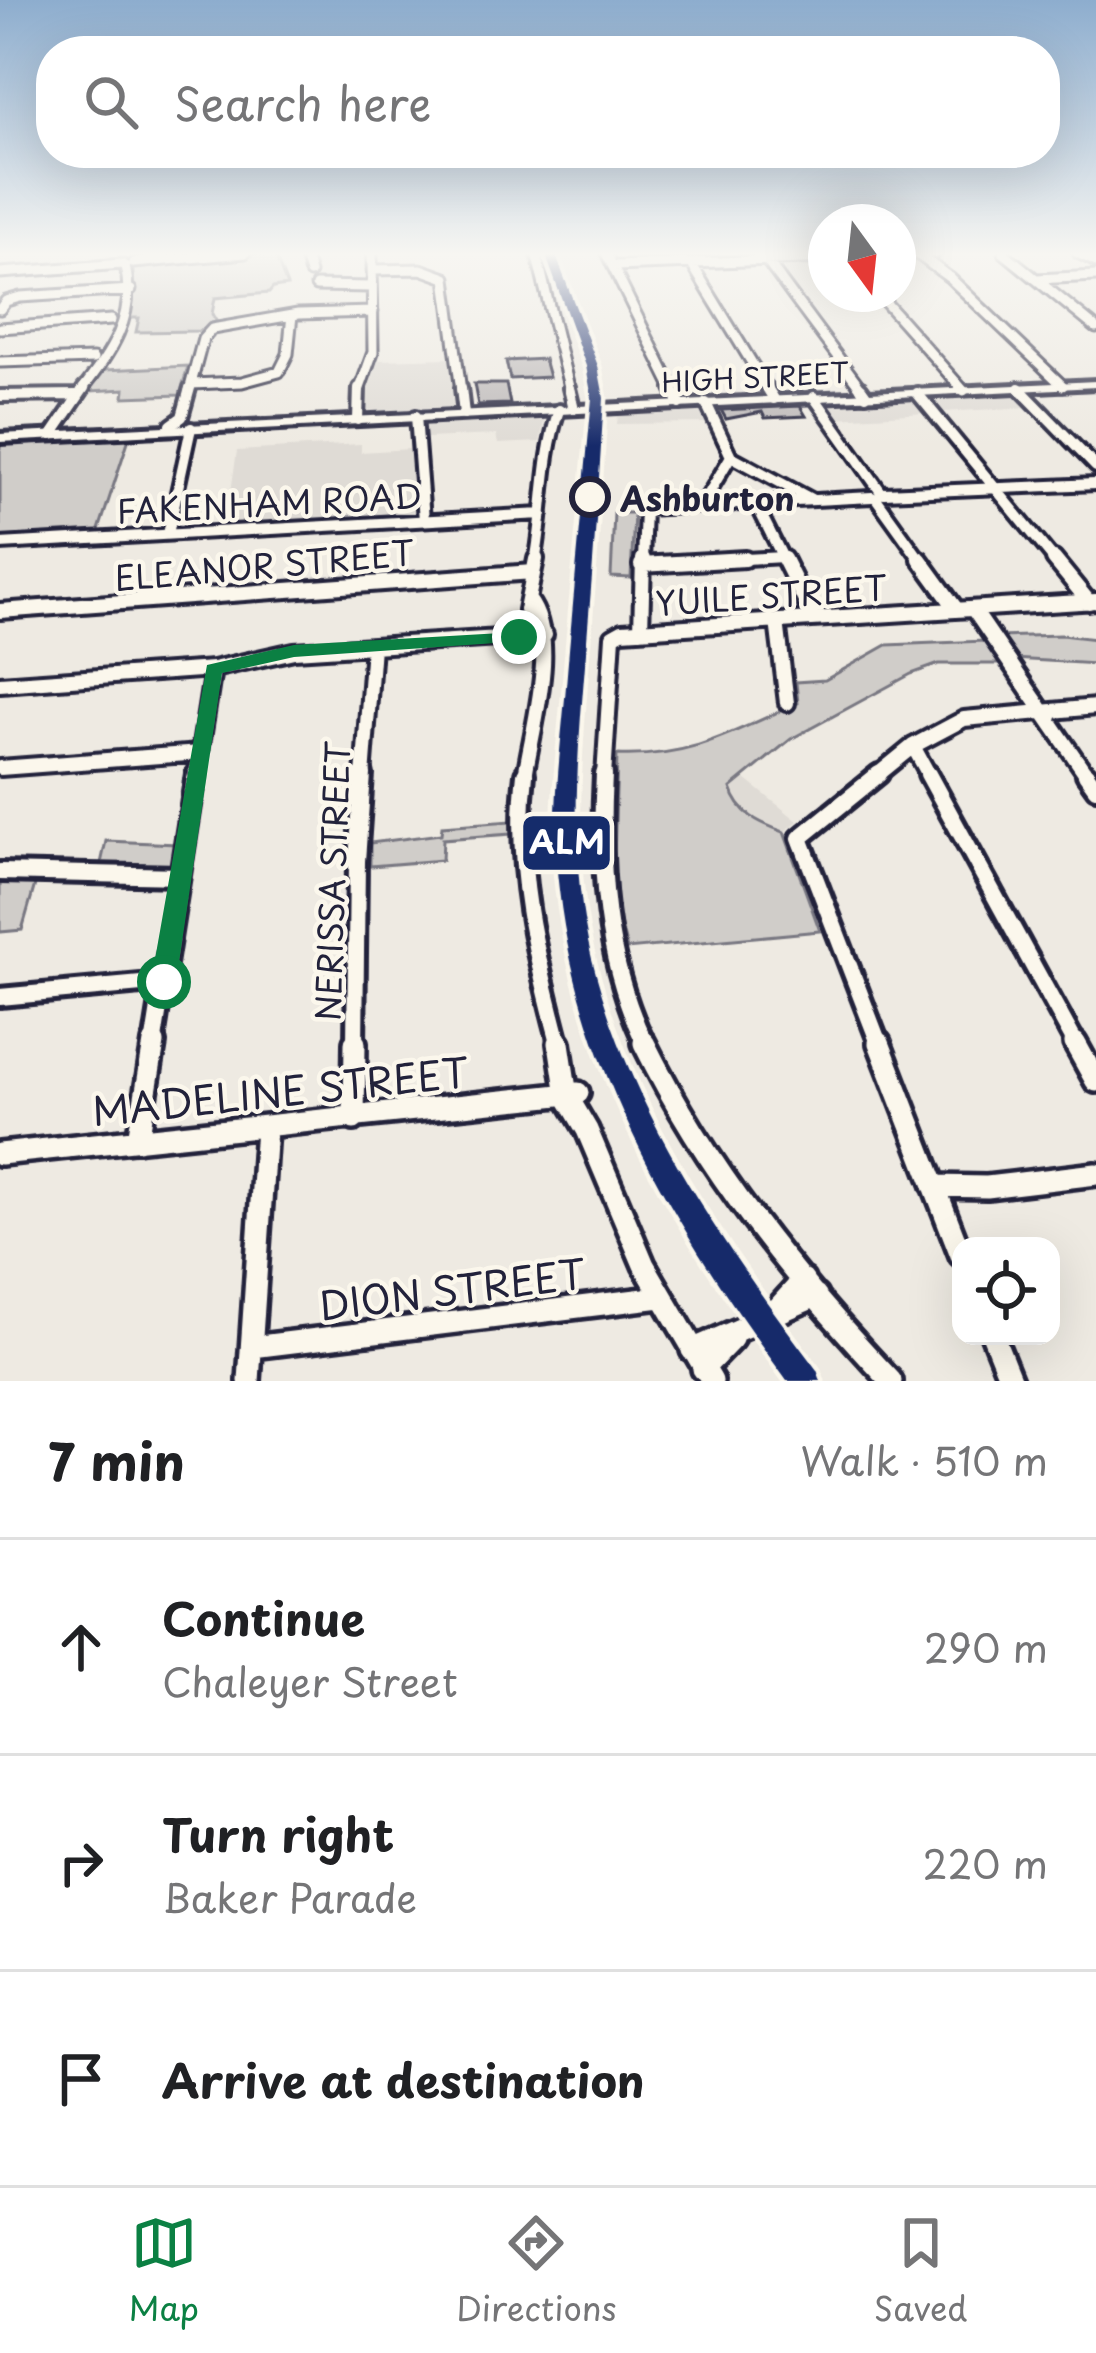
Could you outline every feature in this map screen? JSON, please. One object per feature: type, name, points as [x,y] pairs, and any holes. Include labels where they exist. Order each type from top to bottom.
[{"type":"main road","name":"HIGH STREET","points":[[0,435],[1096,384]]},
{"type":"main road","name":"HIGH STREET","points":[[54,433],[181,423],[358,418]]},
{"type":"street","points":[[54,433],[76,395],[111,353],[122,317]]},
{"type":"street","points":[[167,535],[181,423],[209,332],[275,317]]},
{"type":"street","points":[[191,384],[244,382],[278,372],[286,362],[292,317]]},
{"type":"street","points":[[358,418],[359,385],[373,352],[373,317]]},
{"type":"street","points":[[451,317],[464,414]]},
{"type":"street","points":[[511,638],[524,633],[542,514],[540,494],[548,487],[544,478],[552,429],[563,407],[560,353],[551,317]]},
{"type":"street","points":[[639,317],[680,404]]},
{"type":"street","points":[[724,317],[774,399]]},
{"type":"street","points":[[809,317],[866,395]]},
{"type":"street","points":[[899,317],[964,391]]},
{"type":"street","points":[[991,317],[1063,386]]},
{"type":"street","points":[[0,328],[111,320]]},
{"type":"street","points":[[0,362],[93,358]]},
{"type":"street","points":[[1019,388],[1096,466]]},
{"type":"street","points":[[917,393],[1092,602]]},
{"type":"street","points":[[0,396],[76,395]]},
{"type":"street","points":[[814,398],[954,610]]},
{"type":"street","points":[[706,403],[731,456],[807,499]]},
{"type":"street","points":[[416,416],[424,520]]},
{"type":"street","points":[[707,501],[731,456]]},
{"type":"street","points":[[641,630],[643,512],[654,508],[707,501],[1093,483]]},
{"type":"street","points":[[755,502],[814,619]]},
{"type":"street","name":"FAKENHAM ROAD","points":[[0,544],[542,514]]},
{"type":"street","points":[[641,565],[783,557]]},
{"type":"street","name":"ELEANOR STREET","points":[[0,611],[533,572]]},
{"type":"street","name":"YUILE STREET","points":[[809,1288],[700,1141],[653,1061],[627,994],[604,905],[613,636],[641,630],[1092,602]]},
{"type":"street","points":[[527,607],[541,636],[524,781],[522,849],[533,944],[573,1095],[661,1297],[702,1366],[736,1335],[809,1288],[891,1381]]},
{"type":"street","points":[[974,611],[1096,788]]},
{"type":"street","points":[[777,621],[787,703]]},
{"type":"street","points":[[0,684],[213,669],[294,651],[541,636]]},
{"type":"street","name":"NERISSA STREET","points":[[354,1119],[357,861],[373,646]]},
{"type":"street","points":[[139,1140],[213,669]]},
{"type":"street","points":[[954,1237],[800,845],[804,831],[913,746],[968,717],[1096,707]]},
{"type":"street","points":[[913,746],[1096,1081]]},
{"type":"street","points":[[0,768],[200,753]]},
{"type":"street","points":[[0,872],[180,876]]},
{"type":"street","points":[[0,997],[164,982]]},
{"type":"street","name":"MADELINE STREET","points":[[0,1155],[573,1095]]},
{"type":"street","points":[[249,1381],[266,1128]]},
{"type":"street","points":[[937,1193],[1096,1174]]},
{"type":"street","name":"DION STREET","points":[[252,1347],[661,1297]]},
{"type":"street","points":[[997,1345],[1011,1381]]},
{"type":"shaded area","points":[[214,317],[218,324],[199,331],[136,332],[139,318],[127,318]]},
{"type":"shaded area","points":[[451,358],[453,407],[366,411],[368,381],[379,360]]},
{"type":"shaded area","points":[[188,366],[180,395],[124,397],[125,389],[89,391],[105,370]]},
{"type":"shaded area","points":[[1017,392],[1032,407],[942,412],[928,396]]},
{"type":"shaded area","points":[[914,397],[927,413],[835,418],[825,402]]},
{"type":"shaded area","points":[[699,407],[707,423],[617,424],[618,414],[629,411]]},
{"type":"shaded area","points":[[545,416],[540,442],[498,444],[496,435],[426,438],[426,422]]},
{"type":"shaded area","points":[[130,435],[98,533],[0,538],[0,441]]},
{"type":"shaded area","points":[[361,444],[361,452],[410,449],[415,514],[226,525],[237,451]]},
{"type":"shaded area","points":[[614,513],[634,513],[631,578],[611,577]]},
{"type":"shaded area","points":[[998,637],[1096,639],[1096,664],[1013,659]]},
{"type":"shaded area","points":[[985,641],[1000,664],[939,664],[911,674],[791,739],[731,788],[751,816],[784,832],[820,931],[627,949],[613,896],[617,755],[690,748],[732,733],[798,703],[796,682],[825,680],[887,645]]},
{"type":"shaded area","points":[[745,779],[798,821],[784,832],[759,823],[736,805],[731,788]]},
{"type":"shaded area","points":[[511,821],[511,834],[443,839],[442,860],[370,866],[370,843],[441,834],[442,826]]},
{"type":"shaded area","points":[[106,841],[177,844],[173,871],[100,868]]},
{"type":"shaded area","points":[[0,881],[36,881],[22,930],[0,932]]},
{"type":"building","points":[[544,359],[549,377],[510,379],[506,361]]},
{"type":"building","points":[[474,384],[506,384],[510,404],[478,405]]},
{"type":"building","points":[[800,406],[806,416],[765,418],[762,412],[726,419],[721,410]]},
{"type":"tunnel","points":[[802,378],[811,391]]},
{"type":"tunnel","points":[[809,388],[813,393]]},
{"type":"transit line","name":"ALM","points":[[574,317],[598,398],[567,806],[569,887],[580,955],[598,1022],[653,1149],[725,1269],[806,1381]]},
{"type":"place","name":"Ashburton","points":[[590,497]]},
{"type":"route","points":[[164,982],[213,669],[294,651],[519,637]]}]
